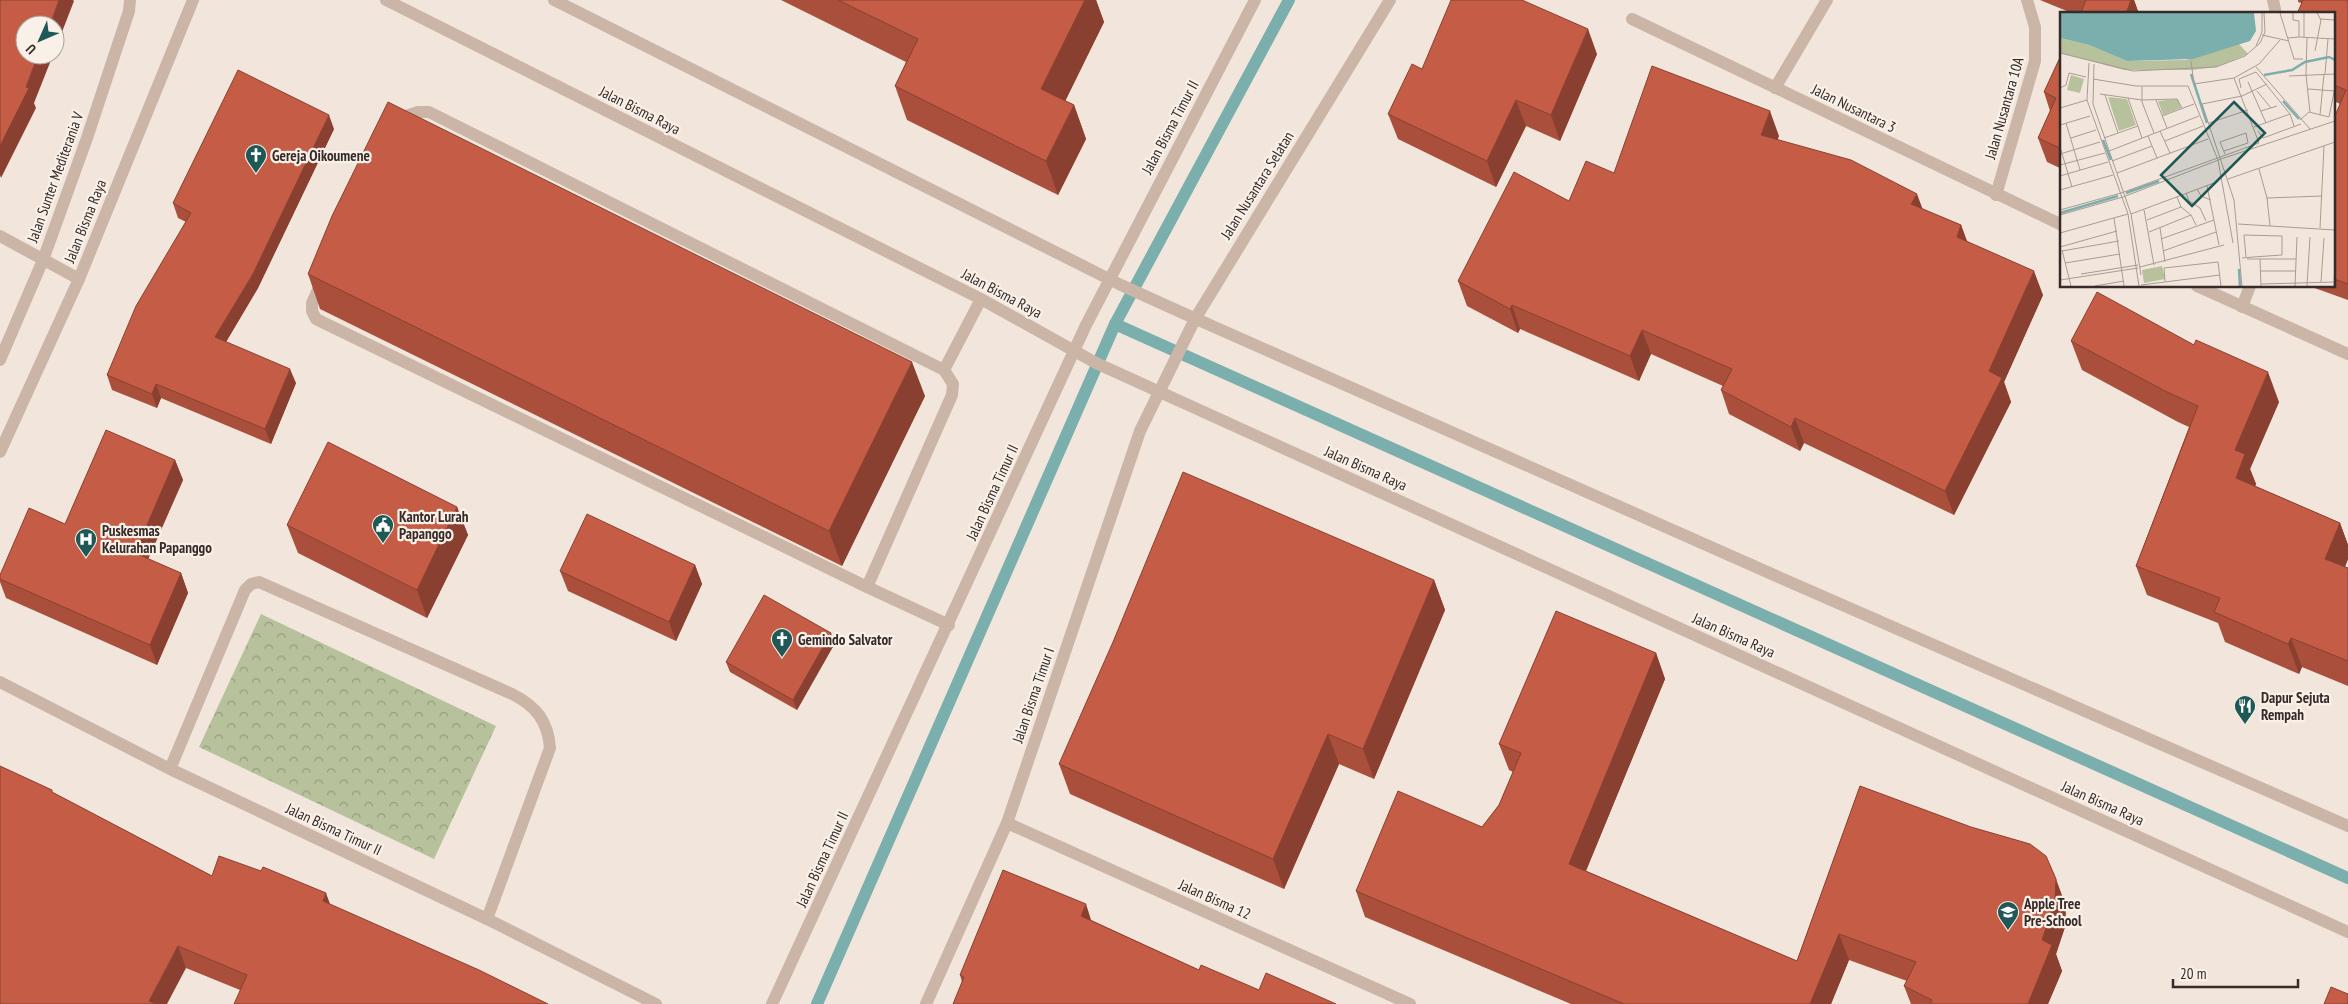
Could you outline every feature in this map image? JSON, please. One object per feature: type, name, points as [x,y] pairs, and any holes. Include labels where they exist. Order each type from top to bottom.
[{"type":"street","name":"Jalan Sunter Mediterania V","points":[[0,360],[43,260],[93,120],[129,11],[130,0]]},
{"type":"street","name":"Jalan Bisma Raya","points":[[0,452],[79,279],[193,0]]},
{"type":"street","name":"Jalan Bisma Raya","points":[[386,0],[981,299],[1096,363],[2348,932]]},
{"type":"street","points":[[554,0],[1191,320],[2348,826]]},
{"type":"street","name":"Jalan Bisma Timur II","points":[[772,1004],[1109,278],[1255,0]]},
{"type":"street","name":"Jalan Nusantara Selatan","points":[[1159,391],[1191,320],[1390,0]]},
{"type":"street","points":[[1775,88],[1827,0]]},
{"type":"street","name":"Jalan Nusantara 10A","points":[[1996,195],[2035,61],[2035,27],[2027,0]]},
{"type":"street","name":"Jalan Nusantara 3","points":[[1632,19],[2060,224]]},
{"type":"street","points":[[867,586],[952,395],[953,384],[944,370],[429,112],[418,112],[400,118],[390,131],[312,303],[313,315],[321,323],[867,586],[949,624]]},
{"type":"street","points":[[0,236],[79,279]]},
{"type":"street","points":[[2201,288],[2348,354]]},
{"type":"street","points":[[2242,307],[2249,288]]},
{"type":"street","points":[[944,370],[981,299]]},
{"type":"street","name":"Jalan Bisma Timur I","points":[[926,1004],[1007,823],[1140,431],[1159,391]]},
{"type":"street","points":[[170,769],[246,590],[259,582],[523,699],[544,721],[549,732],[550,748],[487,919]]},
{"type":"street","name":"Jalan Bisma Timur II","points":[[0,682],[170,769],[487,919],[656,1004]]},
{"type":"street","name":"Jalan Bisma 12","points":[[1007,823],[1410,1004]]},
{"type":"green space","points":[[261,614],[496,726],[434,859],[199,747]]},
{"type":"building","points":[[0,0],[59,0],[54,15],[15,15],[15,65],[34,65],[26,87],[29,88],[0,146]]},
{"type":"building","points":[[838,0],[1085,0],[1041,89],[1074,105],[1046,161],[895,86],[918,39]]},
{"type":"building","points":[[1451,0],[1522,0],[1588,29],[1551,115],[1516,100],[1487,161],[1388,114],[1412,64],[1422,69]]},
{"type":"building","points":[[2086,0],[2131,0],[2127,12],[2081,12]]},
{"type":"building","points":[[2303,0],[2348,0],[2348,284],[2336,280],[2336,113],[2346,90],[2336,86],[2336,12],[2298,12]]},
{"type":"building","points":[[2060,57],[2060,148],[2038,138],[2056,98],[2044,92]]},
{"type":"building","points":[[1652,66],[1770,111],[1761,135],[1851,160],[1917,194],[1911,204],[1961,225],[1957,237],[2034,271],[1989,371],[2002,378],[1945,491],[1795,418],[1791,427],[1721,390],[1732,369],[1642,330],[1630,356],[1512,305],[1510,309],[1458,281],[1514,172],[1569,201],[1586,161],[1614,173]]},
{"type":"building","points":[[238,70],[329,115],[253,274],[215,337],[290,369],[265,429],[156,384],[152,394],[107,375],[136,306],[191,213],[173,203]]},
{"type":"building","points":[[388,102],[912,362],[829,531],[308,274],[332,216]]},
{"type":"building","points":[[2097,292],[2194,345],[2196,340],[2268,372],[2235,450],[2245,454],[2236,478],[2340,523],[2325,559],[2348,568],[2348,661],[2291,638],[2288,644],[2214,612],[2220,598],[2136,566],[2198,406],[2167,392],[2071,341]]},
{"type":"building","name":"Puskesmas Kelurahan Papanggo","points":[[106,430],[175,460],[135,553],[181,573],[150,645],[0,579],[0,575],[29,508],[65,524]]},
{"type":"building","name":"Kantor Lurah Papanggo","points":[[328,442],[457,507],[417,590],[287,525]]},
{"type":"building","points":[[1183,472],[1434,580],[1363,749],[1328,734],[1273,859],[1059,764],[1113,642]]},
{"type":"building","points":[[587,514],[695,565],[669,622],[560,571]]},
{"type":"building","name":"Gemindo Salvator","points":[[764,595],[831,633],[793,700],[726,662]]},
{"type":"building","points":[[1556,611],[1656,653],[1569,864],[1797,961],[1860,786],[1971,827],[2030,844],[2046,856],[2056,879],[2055,901],[2042,940],[2052,945],[2028,1004],[1930,1004],[1932,1000],[1904,986],[1916,962],[1839,934],[1810,1004],[1624,1004],[1356,891],[1398,791],[1482,827],[1499,805],[1521,753],[1499,744]]},
{"type":"building","points":[[0,766],[52,790],[52,792],[212,876],[219,856],[261,871],[263,867],[326,893],[323,901],[479,970],[548,1004],[234,1004],[247,975],[178,946],[149,1001],[156,1004],[0,1004]]},
{"type":"building","points":[[1003,870],[1086,904],[1081,916],[1199,970],[1201,965],[1259,990],[1266,973],[1336,1004],[953,1004],[964,977],[960,975]]},
{"type":"building","points":[[2331,987],[2348,994],[2348,1004],[2324,1004]]},
{"type":"waterway","points":[[817,1004],[1115,324],[1289,0]]},
{"type":"waterway","points":[[1115,324],[2348,878]]},
{"type":"place","name":"Gereja Oikoumene","points":[[256,174]]},
{"type":"place","name":"Kantor Lurah Papanggo","points":[[383,544]]},
{"type":"place","name":"Puskesmas Kelurahan Papanggo","points":[[86,558]]},
{"type":"place","name":"Gemindo Salvator","points":[[782,658]]},
{"type":"place","name":"Dapur Sejuta Rempah","points":[[2245,725]]},
{"type":"place","name":"Apple Tree Pre-School","points":[[2008,931]]}]
